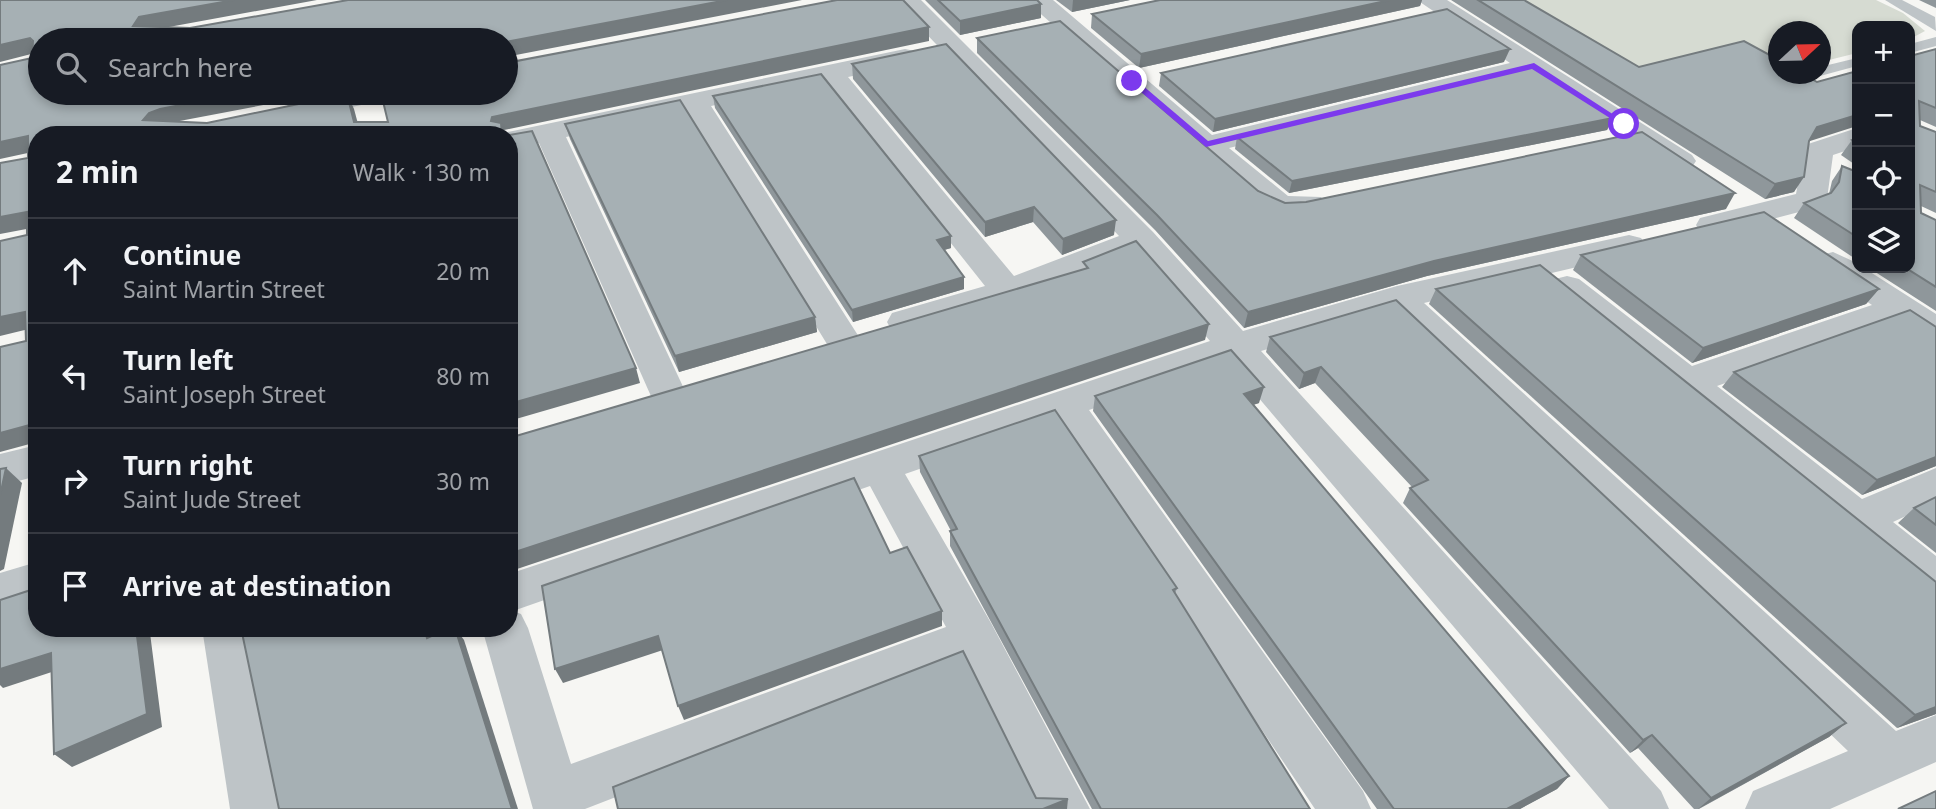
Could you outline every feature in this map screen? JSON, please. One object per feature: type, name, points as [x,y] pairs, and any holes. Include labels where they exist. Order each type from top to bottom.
[{"type":"street","points":[[907,0],[966,44],[1643,809]]},
{"type":"street","points":[[1038,0],[1065,24],[1146,78],[1206,145],[1282,206],[1292,207],[1342,197]]},
{"type":"street","points":[[1432,9],[1534,66],[1641,134],[1936,331]]},
{"type":"street","points":[[1028,32],[1103,16]]},
{"type":"street","points":[[518,138],[966,44]]},
{"type":"street","points":[[1206,145],[1534,66]]},
{"type":"street","points":[[830,73],[1008,291]]},
{"type":"street","points":[[693,101],[844,340]]},
{"type":"street","points":[[275,114],[355,105]]},
{"type":"street","points":[[549,131],[653,397],[705,382]]},
{"type":"street","points":[[1600,143],[1641,134]]},
{"type":"street","points":[[518,590],[1234,346],[1397,298],[1760,214],[1811,199],[1815,187],[1816,156],[1826,146],[1852,138]]},
{"type":"street","points":[[1816,156],[1847,175]]},
{"type":"street","points":[[806,351],[1008,291],[1141,239]]},
{"type":"street","points":[[1541,266],[1936,581]]},
{"type":"street","points":[[1397,298],[1890,758]]},
{"type":"street","points":[[1687,382],[1901,308]]},
{"type":"street","points":[[1063,405],[1345,809]]},
{"type":"street","points":[[0,470],[28,462]]},
{"type":"street","points":[[880,467],[975,638],[1065,809]]},
{"type":"street","points":[[1858,519],[1936,484]]},
{"type":"street","points":[[0,592],[28,584]]},
{"type":"street","points":[[227,637],[256,809]]},
{"type":"street","points":[[508,637],[557,802],[975,638]]},
{"type":"street","points":[[1771,809],[1936,738]]},
{"type":"lane","points":[[1892,0],[1930,20],[1936,27]]},
{"type":"lane","points":[[1915,47],[1936,41]]},
{"type":"lane","points":[[1831,69],[1852,63]]},
{"type":"shaded area","points":[[1495,0],[1876,0],[1913,21],[1852,21],[1852,54],[1831,60],[1831,21],[1768,21],[1768,71],[1621,75]]},
{"type":"shaded area","points":[[1915,23],[1925,31],[1915,36]]},
{"type":"building","points":[[0,0],[234,0],[139,17],[133,26],[190,28],[28,28],[28,38],[0,45]]},
{"type":"building","points":[[348,0],[727,0],[518,40],[518,28],[190,28]]},
{"type":"building","points":[[837,0],[903,0],[929,27],[492,117],[491,121],[501,123],[501,126],[28,126],[28,136],[0,142],[0,65],[28,59],[28,105],[181,105],[149,113],[143,120],[207,123],[294,105],[350,105],[354,122],[388,122],[384,105],[518,105],[518,61]]},
{"type":"building","points":[[938,0],[1037,0],[1041,4],[960,21]]},
{"type":"building","points":[[1160,0],[1390,0],[1141,54],[1092,14]]},
{"type":"building","points":[[1478,0],[1524,0],[1639,67],[1744,41],[1768,54],[1768,84],[1831,84],[1831,78],[1852,72],[1852,116],[1817,127],[1809,141],[1804,177],[1775,184]]},
{"type":"building","points":[[1447,9],[1510,49],[1215,119],[1161,73]]},
{"type":"building","points":[[1060,21],[1258,191],[1285,203],[1306,202],[1642,132],[1735,193],[1434,261],[1248,312],[1157,215],[977,38]]},
{"type":"building","points":[[946,44],[1116,220],[1063,239],[1034,207],[985,222],[852,64]]},
{"type":"building","points":[[1936,49],[1936,108],[1919,101],[1920,126],[1936,132],[1936,192],[1920,185],[1921,213],[1936,220],[1936,287],[1914,273],[1915,55]]},
{"type":"building","points":[[1533,66],[1613,118],[1292,181],[1237,137]]},
{"type":"building","points":[[821,74],[951,236],[937,240],[964,277],[852,310],[713,96]]},
{"type":"building","points":[[680,100],[815,317],[675,356],[565,124]]},
{"type":"building","points":[[532,131],[636,368],[518,401],[518,133]]},
{"type":"building","points":[[28,158],[28,425],[0,433],[0,347],[26,341],[25,312],[0,317],[0,241],[27,235],[27,212],[0,217],[0,163]]},
{"type":"building","points":[[1842,166],[1852,170],[1852,234],[1804,203],[1831,193],[1839,182]]},
{"type":"building","points":[[1764,212],[1879,289],[1703,348],[1581,255]]},
{"type":"building","points":[[1136,241],[1209,324],[518,551],[518,435],[1088,268],[1083,262]]},
{"type":"building","points":[[1540,265],[1936,582],[1936,707],[1915,715],[1436,289]]},
{"type":"building","points":[[1396,300],[1846,723],[1711,798],[1652,735],[1643,740],[1410,488],[1428,480],[1321,367],[1304,373],[1270,337]]},
{"type":"building","points":[[1910,310],[1936,327],[1936,457],[1877,480],[1734,372]]},
{"type":"building","points":[[1231,350],[1264,387],[1244,394],[1569,776],[1507,809],[1394,809],[1095,396]]},
{"type":"building","points":[[1055,410],[1177,588],[1173,590],[1310,809],[1101,809],[950,531],[957,529],[919,456]]},
{"type":"building","points":[[6,468],[0,496],[0,469]]},
{"type":"building","points":[[854,478],[890,553],[907,547],[942,611],[678,706],[658,636],[555,669],[542,586]]},
{"type":"building","points":[[1936,497],[1936,525],[1914,508]]},
{"type":"building","points":[[28,591],[28,637],[137,637],[147,714],[54,754],[51,653],[0,669],[0,600]]},
{"type":"building","points":[[243,637],[458,637],[512,809],[279,809]]},
{"type":"building","points":[[963,651],[1036,798],[1068,799],[1043,809],[618,809],[613,787]]},
{"type":"building","points":[[1936,791],[1936,809],[1898,809]]},
{"type":"route","points":[[1132,81],[1206,145],[1534,66],[1624,124]]}]
